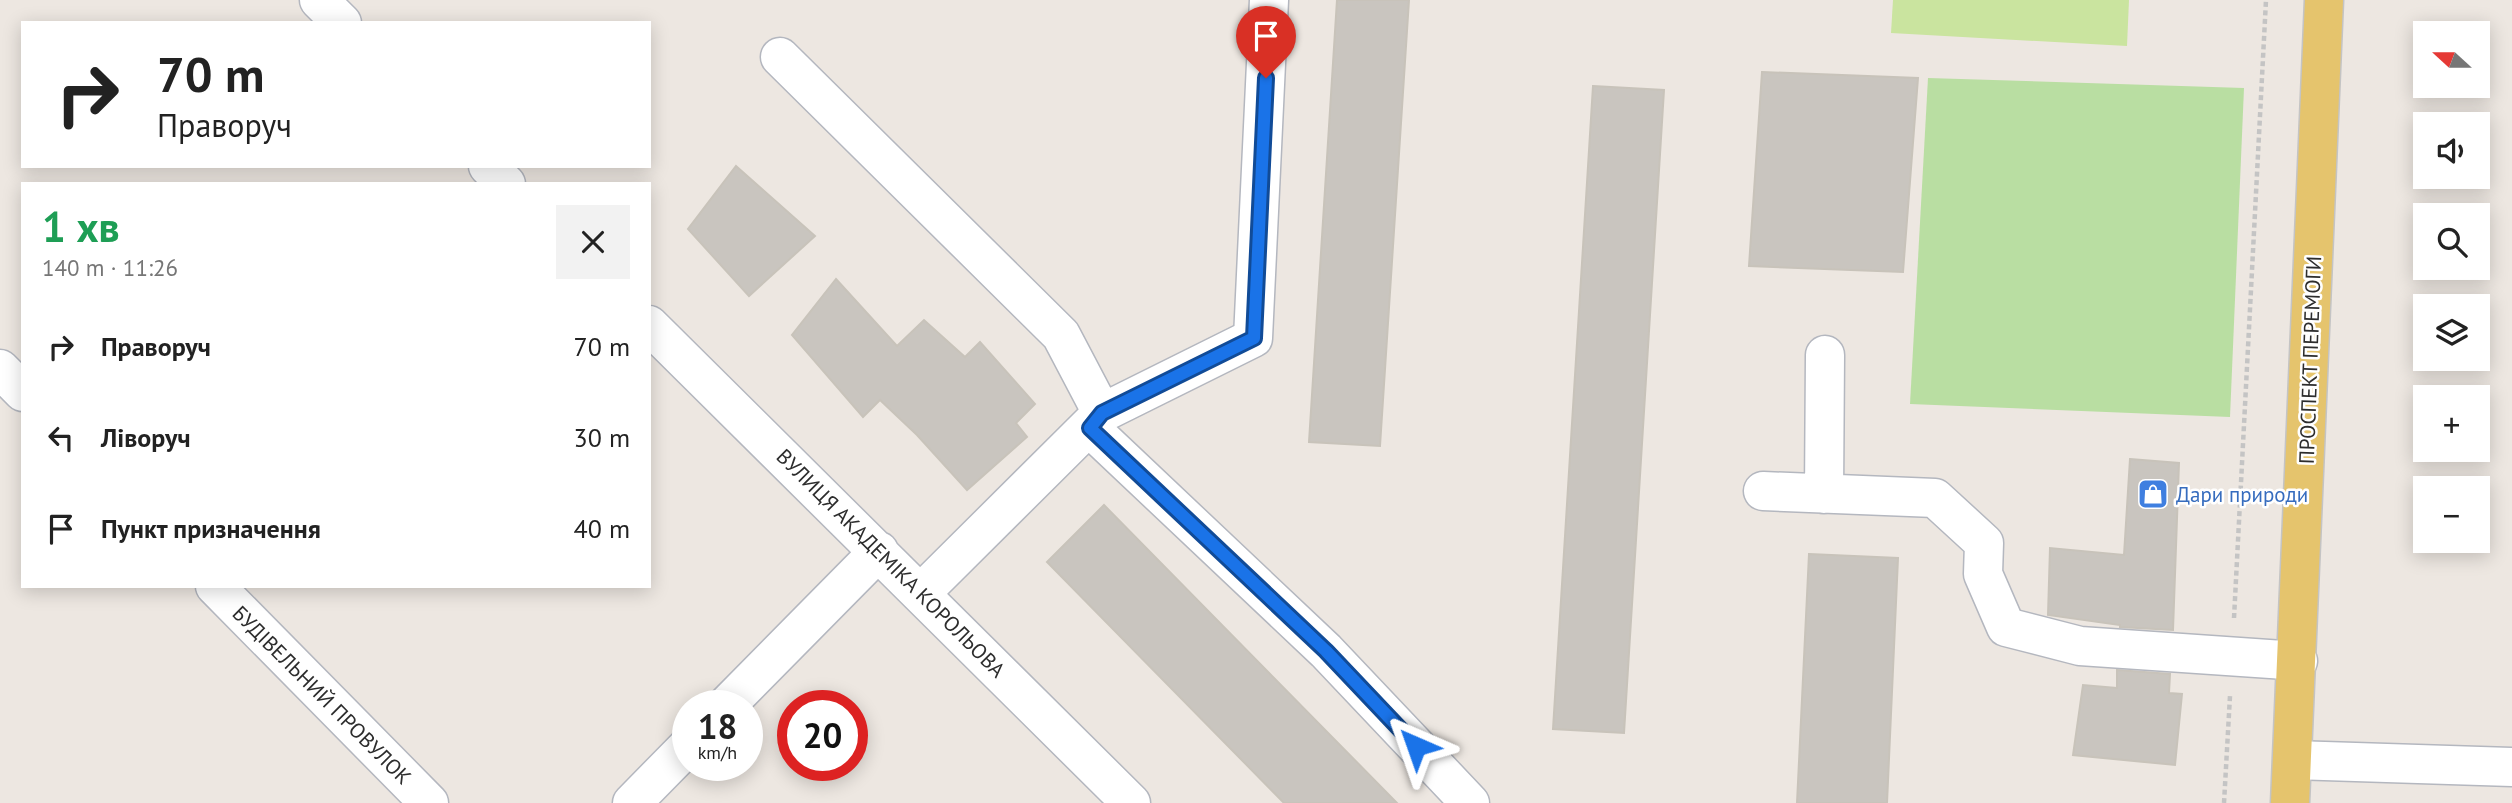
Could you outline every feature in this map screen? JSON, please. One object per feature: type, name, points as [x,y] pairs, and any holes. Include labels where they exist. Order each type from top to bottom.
[{"type":"main road","name":"ПРОСПЕКТ ПЕРЕМОГИ","points":[[2290,803],[2324,0]]},
{"type":"street","points":[[319,0],[340,21]]},
{"type":"street","points":[[921,593],[1096,421],[1254,338],[1269,0]]},
{"type":"street","points":[[780,57],[1061,335],[1096,421],[1326,651],[1470,803]]},
{"type":"street","points":[[490,168],[504,182]]},
{"type":"street","name":"ВУЛИЦЯ АКАДЕМІКА КОРОЛЬОВА","points":[[651,327],[1132,803]]},
{"type":"street","points":[[1824,494],[1825,355]]},
{"type":"street","points":[[0,369],[21,390]]},
{"type":"street","points":[[1763,491],[1936,498],[1984,543],[1983,575],[2006,627],[2080,646],[2298,661]]},
{"type":"street","points":[[742,690],[879,551]]},
{"type":"street","name":"БУДІВЕЛЬНИЙ ПРОВУЛОК","points":[[217,588],[429,803]]},
{"type":"street","points":[[2293,760],[2512,767]]},
{"type":"street","points":[[632,803],[672,762]]},
{"type":"path","points":[[2224,803],[2266,0]]},
{"type":"green space","points":[[1893,0],[2129,0],[2127,46],[1891,33]]},
{"type":"green space","points":[[1928,78],[2244,88],[2230,417],[1910,404]]},
{"type":"building","points":[[1337,0],[1409,0],[1380,446],[1309,442]]},
{"type":"building","points":[[1762,72],[1918,78],[1903,272],[1749,266]]},
{"type":"building","points":[[1593,86],[1664,90],[1624,733],[1553,729]]},
{"type":"building","points":[[736,166],[815,236],[749,296],[688,229]]},
{"type":"building","points":[[836,279],[897,346],[924,320],[965,357],[980,342],[1035,404],[1016,423],[1027,437],[967,490],[917,435],[880,400],[863,417],[792,335]]},
{"type":"building","points":[[2130,459],[2179,463],[2173,630],[2120,627],[2048,615],[2050,548],[2124,555]]},
{"type":"building","points":[[1104,505],[1397,803],[1284,803],[1047,562]]},
{"type":"building","points":[[1809,554],[1898,558],[1887,803],[1797,803]]},
{"type":"building","points":[[2117,670],[2170,674],[2169,693],[2182,694],[2175,765],[2073,755],[2083,685],[2117,688]]},
{"type":"place","name":"Дари природи","points":[[2153,494]]},
{"type":"route","points":[[1266,78],[1254,338],[1102,413],[1090,428],[1326,651],[1416,746]]}]
